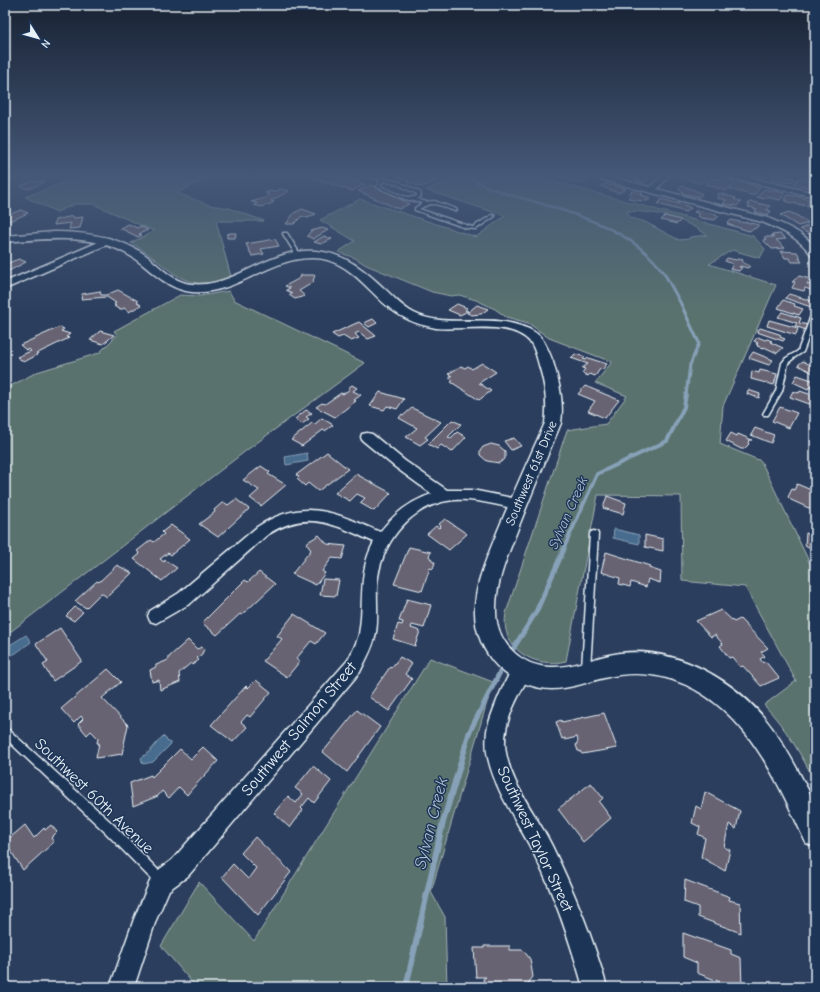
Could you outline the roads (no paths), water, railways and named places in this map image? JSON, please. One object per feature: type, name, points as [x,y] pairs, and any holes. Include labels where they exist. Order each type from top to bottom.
[{"type":"street","points":[[769,221],[784,227],[798,236],[814,251]]},
{"type":"street","name":"Southwest 61st Drive","points":[[5,239],[70,235],[90,236],[108,241],[140,257],[168,281],[192,288],[209,288],[227,284],[274,260],[298,254],[326,255],[345,262],[403,312],[419,321],[436,324],[499,323],[520,330],[537,342],[549,372],[555,397],[555,414],[553,423],[517,504],[499,550],[491,578],[485,611],[489,632],[499,652],[504,659],[522,671],[537,676],[557,678],[619,664],[650,664],[687,675],[717,691],[740,709],[764,735],[785,771],[815,834]]},
{"type":"street","points":[[5,286],[108,241]]},
{"type":"street","points":[[367,437],[400,464],[445,496]]},
{"type":"street","name":"Southwest Salmon Street","points":[[161,882],[180,868],[354,666],[367,637],[370,577],[373,560],[382,539],[394,524],[403,515],[428,502],[445,496],[482,497],[517,504]]},
{"type":"street","points":[[156,616],[185,598],[262,531],[276,522],[293,516],[309,515],[338,520],[382,539]]},
{"type":"street","name":"Southwest Taylor Street","points":[[522,671],[501,709],[496,732],[497,755],[503,776],[542,847],[566,900],[587,959],[595,987]]},
{"type":"street","points":[[122,987],[161,882]]},
{"type":"lane","points":[[452,221],[474,228],[485,221]]},
{"type":"lane","points":[[285,234],[298,254]]},
{"type":"lane","points":[[766,414],[780,388],[782,369],[785,361],[800,352],[809,332],[815,313]]},
{"type":"lane","points":[[586,672],[594,534]]},
{"type":"lane","name":"Southwest 60th Avenue","points":[[5,732],[110,829],[161,882]]},
{"type":"water","points":[[307,453],[308,461],[286,465],[285,457]]},
{"type":"water","points":[[614,529],[639,535],[639,544],[613,538]]},
{"type":"water","points":[[26,635],[31,642],[6,658],[5,648]]},
{"type":"water","points":[[163,736],[171,744],[153,762],[143,764],[141,758],[149,752]]},
{"type":"waterway","name":"Sylvan Creek","points":[[592,221],[620,234],[636,245],[651,257],[663,272]]},
{"type":"waterway","name":"Sylvan Creek","points":[[663,271],[680,302],[699,343],[690,365],[686,395]]},
{"type":"waterway","name":"Sylvan Creek","points":[[563,550],[597,474],[667,441],[684,407],[686,394]]},
{"type":"waterway","name":"Sylvan Creek","points":[[513,649],[536,612],[564,549]]},
{"type":"waterway","name":"Sylvan Creek","points":[[465,746],[469,733],[500,672]]},
{"type":"waterway","name":"Sylvan Creek","points":[[406,987],[443,822],[466,745]]}]
